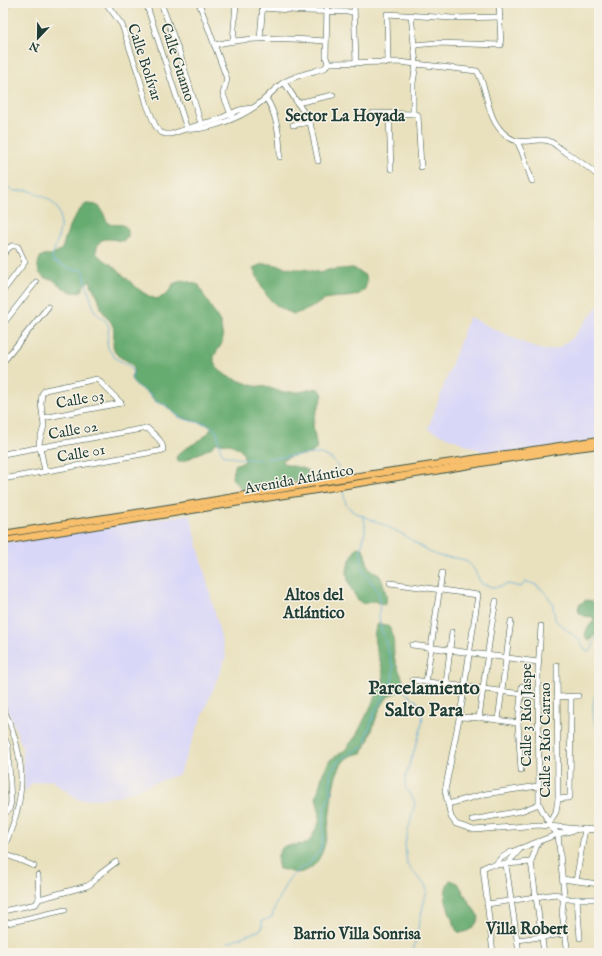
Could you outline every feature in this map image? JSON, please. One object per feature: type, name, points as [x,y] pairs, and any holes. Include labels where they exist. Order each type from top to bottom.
[{"type":"main road","name":"Avenida Atlántico","points":[[350,481],[526,450],[599,440]]},
{"type":"main road","name":"Avenida Atlántico","points":[[3,534],[193,504],[599,445]]},
{"type":"main road","name":"Avenida Atlántico","points":[[3,541],[184,512],[334,483]]},
{"type":"street","points":[[3,12],[7,3]]},
{"type":"street","name":"Calle Bolívar","points":[[106,3],[122,25],[139,76],[146,105],[158,130],[168,135],[187,129]]},
{"type":"street","name":"Calle Guamo","points":[[146,3],[187,129]]},
{"type":"street","points":[[161,3],[180,54],[201,124]]},
{"type":"street","points":[[199,3],[227,79],[223,94],[232,116]]},
{"type":"street","points":[[233,41],[236,3]]},
{"type":"street","points":[[327,3],[326,57],[328,63]]},
{"type":"street","points":[[354,3],[356,63]]},
{"type":"street","points":[[414,45],[437,42],[501,45],[499,3]]},
{"type":"street","points":[[260,38],[263,5],[326,12],[354,12]]},
{"type":"street","points":[[388,63],[387,14],[453,18],[500,17]]},
{"type":"street","points":[[411,15],[416,64],[413,83],[413,114]]},
{"type":"street","points":[[214,45],[260,38],[288,38],[326,41]]},
{"type":"street","points":[[187,129],[197,129],[232,116],[239,110],[253,108],[284,82],[325,68],[328,63]]},
{"type":"street","points":[[328,63],[416,64],[477,71],[481,78],[490,114],[495,123],[506,136],[516,142],[522,152],[532,181]]},
{"type":"street","points":[[284,82],[310,122],[318,161]]},
{"type":"street","points":[[297,103],[333,96]]},
{"type":"street","points":[[266,98],[276,123],[280,144],[280,157]]},
{"type":"street","points":[[373,113],[418,115],[421,167]]},
{"type":"street","points":[[389,114],[391,169]]},
{"type":"street","points":[[293,125],[310,122]]},
{"type":"street","points":[[187,129],[201,124],[208,124]]},
{"type":"street","points":[[516,142],[543,140],[550,141],[582,163],[599,177]]},
{"type":"street","points":[[3,255],[10,246],[14,245],[18,246],[24,259],[24,265],[3,291]]},
{"type":"street","points":[[3,324],[36,282]]},
{"type":"street","points":[[3,362],[48,307]]},
{"type":"street","name":"Calle 03","points":[[97,379],[122,403],[44,418],[40,402],[42,394],[45,390],[97,379]]},
{"type":"street","points":[[44,418],[44,426],[39,443],[45,471]]},
{"type":"street","name":"Calle 02","points":[[3,454],[147,428],[162,443],[163,450]]},
{"type":"street","name":"Calle 01","points":[[3,479],[163,450]]},
{"type":"street","points":[[426,682],[442,573]]},
{"type":"street","points":[[390,583],[478,595],[459,717],[445,791],[451,817],[456,824],[474,830],[539,825],[599,830]]},
{"type":"street","points":[[479,718],[496,601]]},
{"type":"street","points":[[498,720],[511,621]]},
{"type":"street","name":"Calle 3 Río Jaspe","points":[[539,804],[538,662],[541,626]]},
{"type":"street","points":[[446,684],[452,632]]},
{"type":"street","points":[[412,645],[538,662]]},
{"type":"street","name":"Calle 2 Río Carrao","points":[[550,825],[556,812],[558,799],[557,665]]},
{"type":"street","points":[[413,680],[520,695],[538,696]]},
{"type":"street","points":[[521,770],[518,723],[522,686]]},
{"type":"street","points":[[557,697],[578,696]]},
{"type":"street","points":[[558,799],[570,797],[571,697]]},
{"type":"street","points":[[3,708],[13,730],[17,745],[21,783],[18,807],[3,850]]},
{"type":"street","points":[[459,717],[518,723]]},
{"type":"street","points":[[3,739],[6,741],[8,746],[11,802],[9,810],[3,815]]},
{"type":"street","points":[[3,772],[10,769]]},
{"type":"street","points":[[448,804],[485,794],[538,786]]},
{"type":"street","points":[[472,820],[521,811],[539,804],[550,825],[558,834],[562,879],[562,913],[568,953]]},
{"type":"street","points":[[495,865],[505,855],[522,847],[558,834],[582,829]]},
{"type":"street","points":[[576,881],[582,829]]},
{"type":"street","points":[[538,842],[531,862],[544,953]]},
{"type":"street","points":[[506,865],[522,847]]},
{"type":"street","points":[[3,854],[34,866]]},
{"type":"street","points":[[39,899],[87,886],[116,862]]},
{"type":"street","points":[[493,953],[482,868],[489,865],[506,865],[531,862]]},
{"type":"street","points":[[506,865],[519,953]]},
{"type":"street","points":[[3,911],[36,904],[39,899],[38,875]]},
{"type":"street","points":[[562,879],[599,884]]},
{"type":"street","points":[[487,904],[558,894],[563,899],[599,899]]},
{"type":"street","points":[[576,899],[580,938]]},
{"type":"street","points":[[3,924],[65,910]]},
{"type":"street","points":[[517,940],[565,934]]},
{"type":"shaded area","points":[[599,305],[599,440],[494,456],[428,429],[469,317],[535,348],[551,350],[558,348],[572,338]]},
{"type":"shaded area","points":[[190,514],[226,657],[179,774],[116,797],[79,800],[51,780],[32,783],[25,792],[22,746],[3,700],[3,543]]},
{"type":"green space","points":[[86,204],[97,205],[100,207],[109,224],[123,225],[127,228],[128,237],[123,241],[109,239],[102,240],[97,247],[96,253],[144,293],[156,299],[164,296],[171,289],[173,284],[183,280],[199,285],[220,322],[223,338],[221,345],[214,356],[214,363],[218,369],[227,376],[254,386],[267,387],[281,392],[300,392],[316,388],[321,391],[323,395],[314,418],[313,425],[317,449],[310,454],[292,456],[282,460],[284,464],[307,470],[307,475],[304,480],[242,490],[232,478],[236,464],[245,462],[243,454],[237,447],[226,444],[215,443],[212,447],[184,461],[177,461],[176,457],[184,449],[200,440],[212,427],[179,417],[165,405],[156,402],[149,394],[134,384],[131,378],[134,368],[129,362],[117,355],[115,352],[113,345],[114,335],[111,322],[102,310],[90,280],[83,286],[83,290],[74,292],[66,290],[52,279],[47,279],[41,275],[39,272],[38,264],[41,256],[59,252],[72,221]]},
{"type":"green space","points":[[262,264],[272,264],[293,269],[305,269],[321,273],[328,270],[353,268],[366,276],[367,280],[365,288],[360,294],[348,297],[334,297],[323,300],[309,309],[294,314],[272,302],[260,284],[253,268]]},
{"type":"green space","points":[[357,547],[363,548],[369,568],[380,576],[386,595],[385,605],[374,601],[365,604],[362,603],[359,601],[352,589],[348,580],[347,570],[350,559]]},
{"type":"green space","points":[[586,600],[592,601],[599,608],[599,632],[589,641],[585,638],[585,635],[594,620],[593,617],[585,616],[579,613],[578,609],[579,605]]},
{"type":"green space","points":[[378,624],[385,625],[392,632],[394,655],[402,679],[403,688],[389,696],[383,704],[362,753],[352,755],[347,758],[339,769],[334,785],[326,840],[320,856],[311,868],[297,873],[279,869],[278,856],[284,846],[306,844],[311,839],[319,822],[320,815],[316,798],[323,773],[330,760],[345,750],[356,736],[382,684],[382,669],[374,639]]},
{"type":"green space","points":[[450,880],[458,883],[479,917],[472,928],[460,933],[456,930],[447,905],[445,893]]},
{"type":"waterway","points":[[3,182],[13,191],[27,190],[42,196],[51,201],[57,208],[60,215],[60,231],[52,257],[53,261],[73,270],[84,270],[85,281],[95,312],[106,321],[109,327],[107,343],[108,348],[115,358],[130,366],[133,372],[131,378],[134,384],[149,394],[156,402],[165,405],[179,417],[212,427],[217,432],[221,451],[224,455],[235,458],[259,459],[320,454],[328,457],[337,465],[341,476]]},
{"type":"waterway","points":[[342,487],[346,504],[352,511],[396,531],[427,551],[436,555],[463,559],[474,569],[482,584],[493,587],[508,584],[521,587],[525,582],[538,586],[553,604],[555,620],[579,640],[587,652],[592,650],[593,643],[599,635]]},
{"type":"waterway","points":[[228,942],[260,930],[262,927],[262,921],[272,917],[275,906],[288,880],[298,870],[309,864],[320,851],[323,838],[325,805],[330,797],[330,773],[339,760],[362,747],[376,709],[389,688],[393,677],[393,667],[379,617],[380,598],[378,591],[362,567],[361,549],[365,531],[365,522],[362,516]]},
{"type":"waterway","points":[[392,683],[416,701],[422,711],[420,731],[406,776],[405,784],[406,789],[415,803],[405,843],[407,865],[425,885],[427,890],[413,953]]},
{"type":"waterway","points":[[599,694],[597,693],[595,695],[593,703],[594,718],[599,730]]},
{"type":"district","name":"Sector La Hoyada","points":[[345,115]]},
{"type":"district","name":"Altos del Atlántico","points":[[314,603]]},
{"type":"district","name":"Parcelamiento Salto Para","points":[[424,698]]},
{"type":"district","name":"Villa Robert","points":[[527,928]]},
{"type":"district","name":"Barrio Villa Sonrisa","points":[[357,933]]}]
